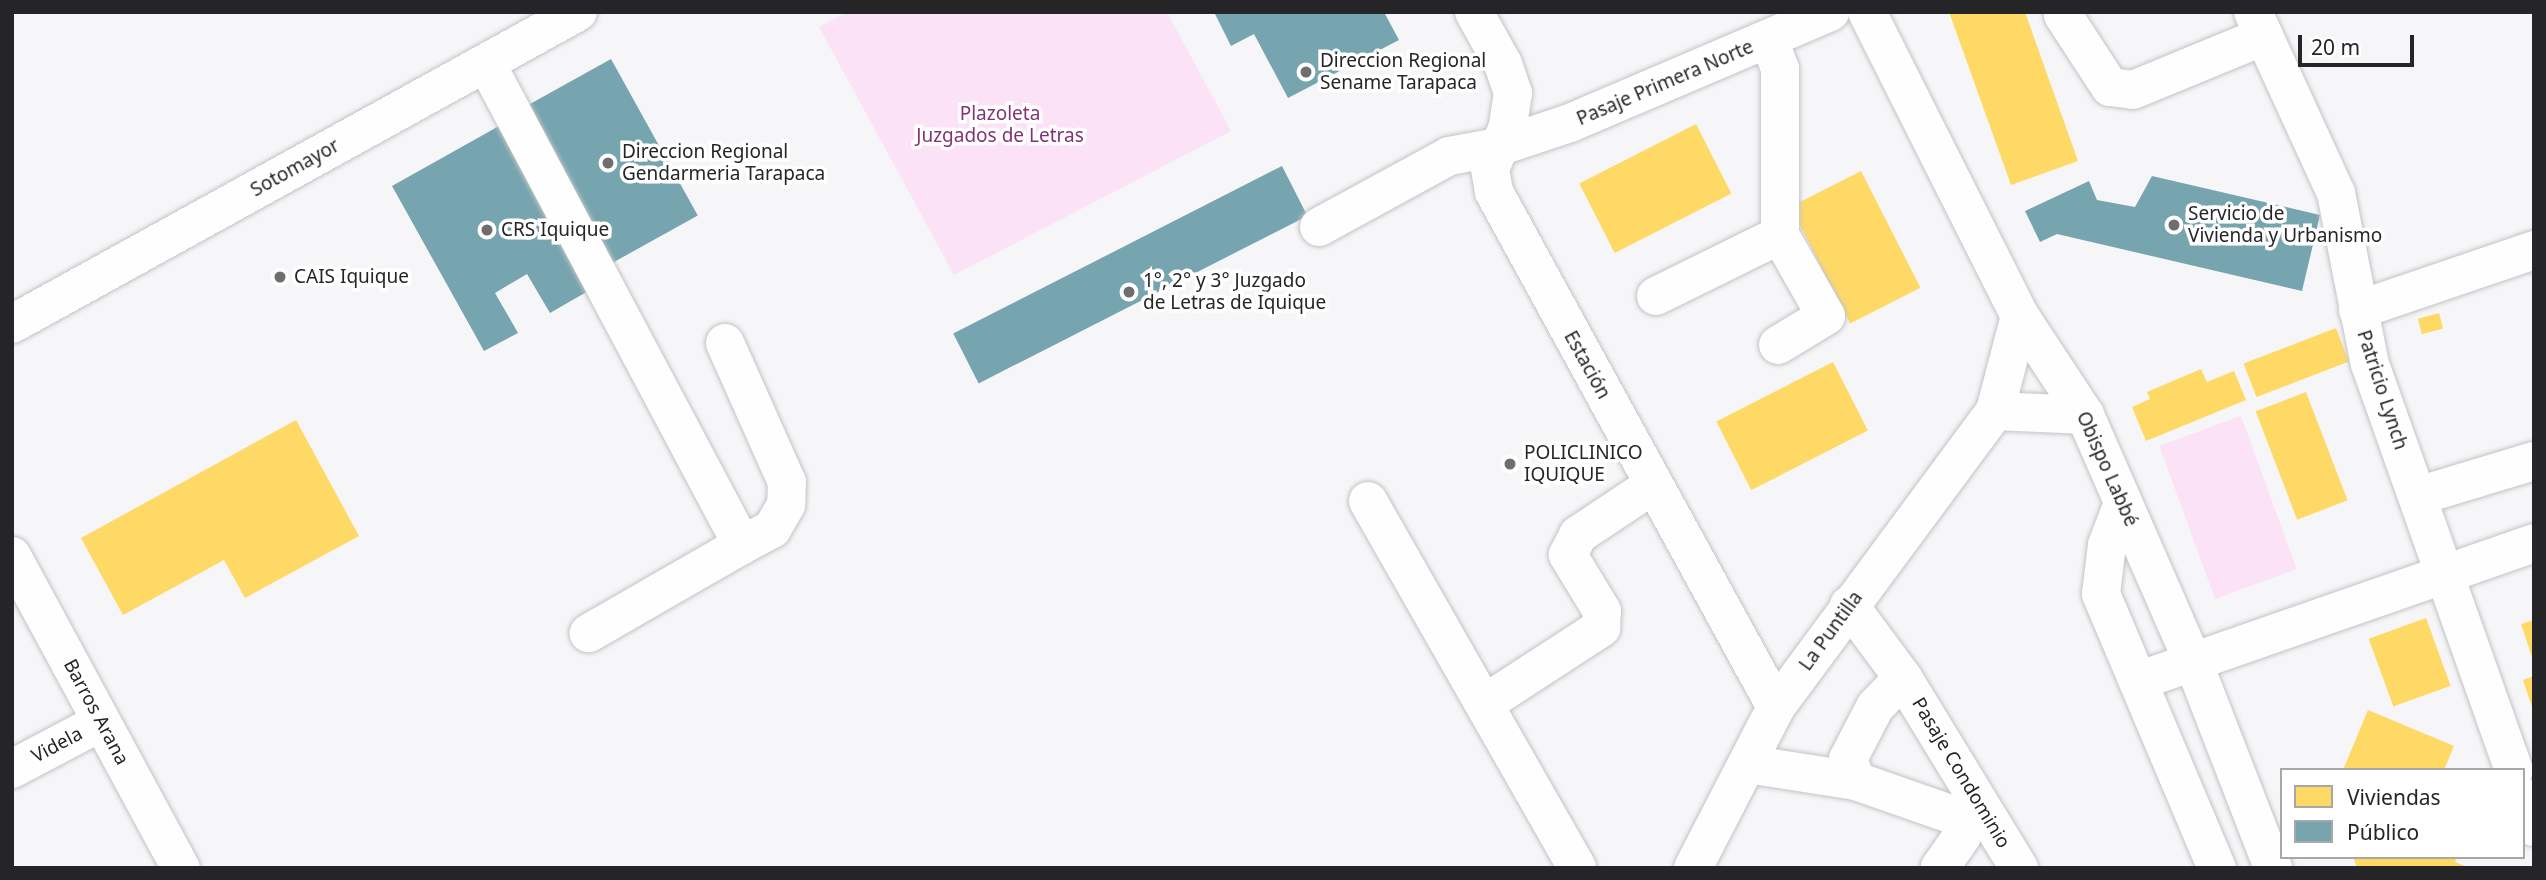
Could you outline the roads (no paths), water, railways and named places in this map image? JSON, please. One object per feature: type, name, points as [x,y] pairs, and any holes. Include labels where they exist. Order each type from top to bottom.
[{"type":"street","name":"Sotomayor","points":[[12,324],[578,12]]},
{"type":"street","name":"Estación","points":[[1474,12],[1503,64],[1513,93],[1507,129],[1490,169],[1494,192],[1776,707]]},
{"type":"street","name":"Pasaje Primera Norte","points":[[1319,227],[1449,156],[1498,147],[1570,122],[1830,12]]},
{"type":"street","name":"Obispo Labbé","points":[[1867,12],[2020,316],[2085,415],[2193,664],[2273,868]]},
{"type":"street","points":[[2063,15],[2110,87],[2133,90],[2258,24]]},
{"type":"street","name":"Patricio Lynch","points":[[2258,24],[2336,193],[2347,232],[2358,310],[2370,364],[2513,768]]},
{"type":"street","points":[[1769,40],[1780,69],[1780,235],[1826,316],[1778,345]]},
{"type":"street","points":[[486,63],[742,545]]},
{"type":"street","points":[[1656,296],[1780,235]]},
{"type":"street","points":[[2358,310],[2534,250]]},
{"type":"street","name":"La Puntilla","points":[[1693,868],[1776,707],[1995,411],[2020,316]]},
{"type":"street","points":[[589,633],[772,528],[786,505],[787,482],[725,343]]},
{"type":"street","points":[[1995,411],[2085,415]]},
{"type":"street","points":[[2418,496],[2534,461]]},
{"type":"street","points":[[1484,704],[1601,628],[1602,611],[1568,555],[1578,535],[1653,485]]},
{"type":"street","points":[[1368,501],[1577,868]]},
{"type":"street","points":[[2123,503],[2107,545],[2101,594],[2217,868]]},
{"type":"street","points":[[2138,681],[2447,576],[2534,543]]},
{"type":"street","name":"Barros Arana","points":[[12,556],[181,868]]},
{"type":"street","name":"Pasaje Condominio","points":[[1849,605],[1903,678],[2019,868]]},
{"type":"street","name":"Pasaje Condominio","points":[[1903,678],[1875,707],[1848,759],[1856,781],[1959,817],[1962,836],[1940,868]]},
{"type":"street","name":"Videla","points":[[12,769],[102,722]]},
{"type":"street","points":[[1747,764],[1856,781]]},
{"type":"street","points":[[2525,802],[2534,827]]},
{"type":"place","name":"Direccion Regional Sename Tarapaca","points":[[1306,72]]},
{"type":"place","name":"Direccion Regional Gendarmeria Tarapaca","points":[[608,163]]},
{"type":"place","name":"Servicio de Vivienda y Urbanismo","points":[[2174,225]]},
{"type":"place","name":"CRS Iquique","points":[[487,230]]},
{"type":"place","name":"CAIS Iquique","points":[[280,277]]},
{"type":"place","name":"1°, 2° y 3° Juzgado de Letras de Iquique","points":[[1129,292]]},
{"type":"place","name":"POLICLINICO IQUIQUE","points":[[1510,464]]},
{"type":"park label","name":"Plazoleta Juzgados de Letras","points":[[1000,125]]}]
